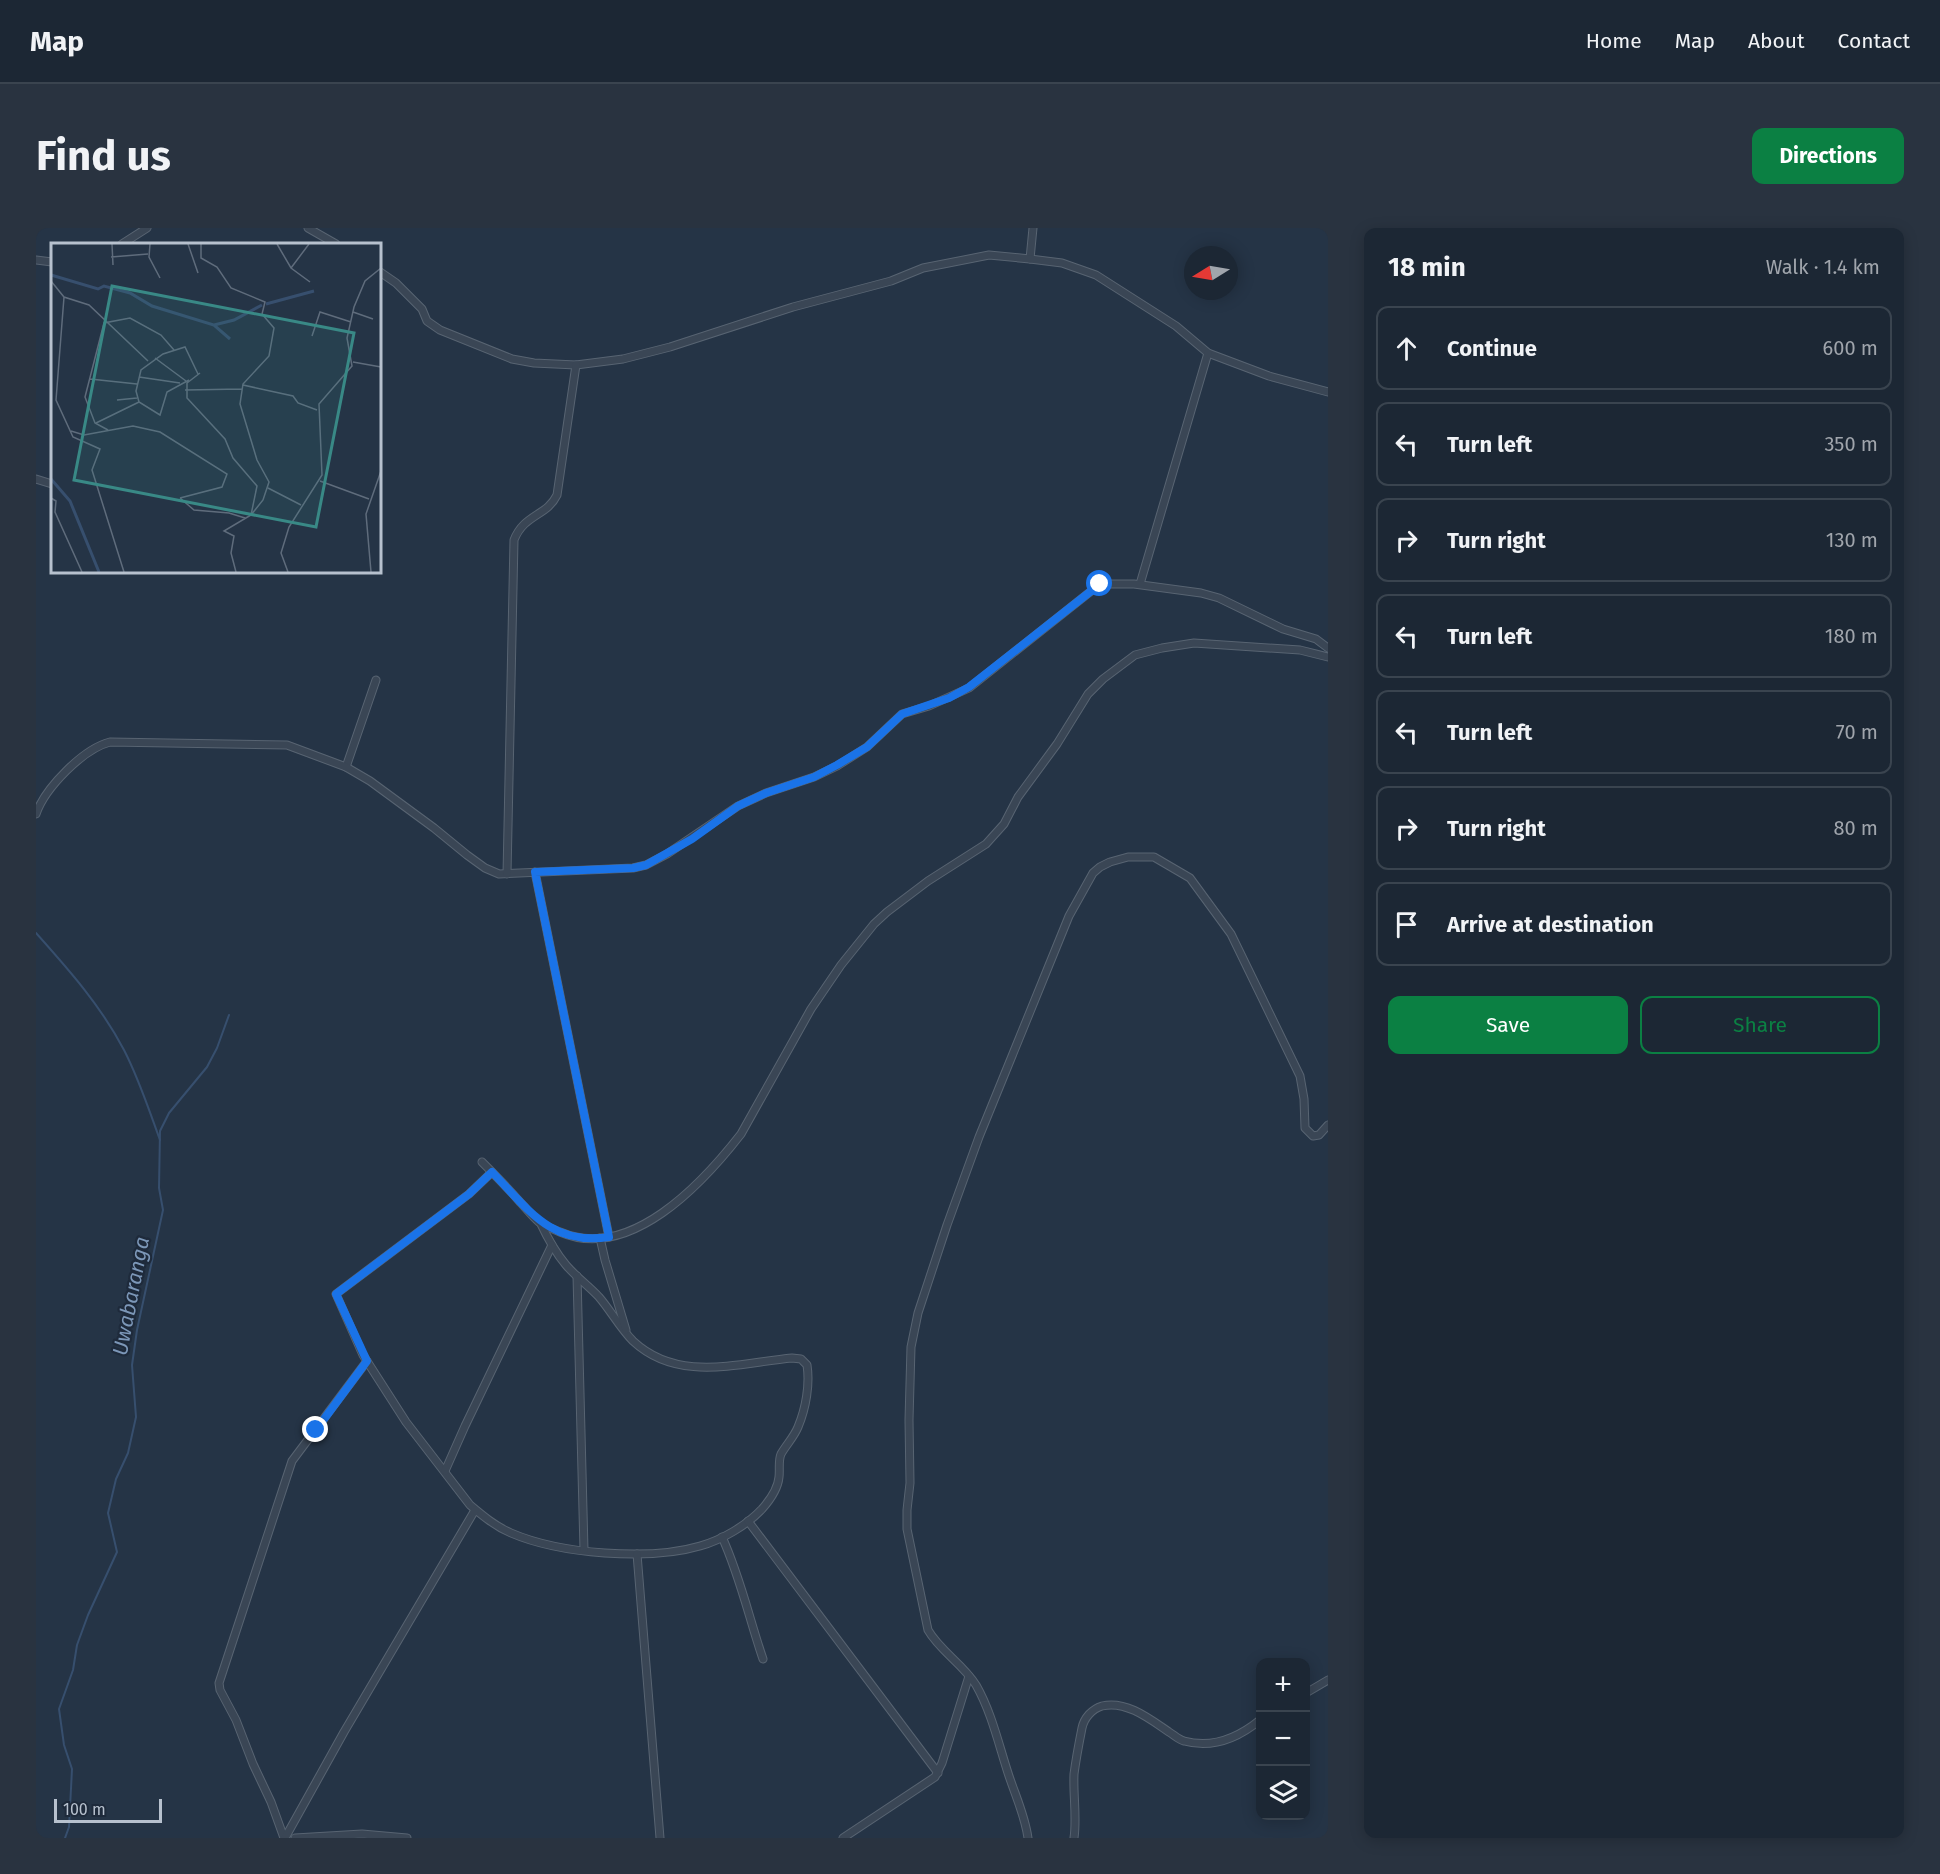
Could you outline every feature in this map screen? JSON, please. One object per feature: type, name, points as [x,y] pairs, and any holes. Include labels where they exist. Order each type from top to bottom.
[{"type":"street","points":[[124,243],[147,228]]},
{"type":"street","points":[[308,228],[334,243]]},
{"type":"street","points":[[1030,259],[1033,228]]},
{"type":"street","points":[[381,273],[396,283],[422,309],[428,321],[440,330],[512,359],[534,363],[576,365],[623,359],[670,346],[891,281],[923,268],[989,255],[1062,263],[1096,275],[1147,306],[1176,326],[1208,353],[1269,376],[1328,392]]},
{"type":"street","points":[[36,260],[51,262]]},
{"type":"street","points":[[1140,584],[1208,353]]},
{"type":"street","points":[[507,874],[514,540],[521,526],[539,511],[552,504],[557,495],[576,365]]},
{"type":"street","points":[[36,479],[51,484]]},
{"type":"street","points":[[36,814],[39,805],[50,790],[78,761],[104,743],[114,741],[287,745],[346,767],[370,781],[485,868],[499,874],[633,868],[646,865],[692,839],[738,806],[766,793],[814,777],[837,765],[867,747],[902,714],[949,698],[969,687],[1095,587],[1106,584],[1140,584],[1201,593],[1219,598],[1283,629],[1316,639],[1328,648]]},
{"type":"street","points":[[540,1222],[567,1235],[591,1240],[609,1237],[638,1229],[684,1195],[741,1134],[811,1009],[848,956],[887,912],[928,881],[986,844],[1004,824],[1018,797],[1057,744],[1088,694],[1103,679],[1135,655],[1194,643],[1300,650],[1328,657]]},
{"type":"street","points":[[346,767],[376,680]]},
{"type":"street","points":[[1028,1838],[1020,1805],[987,1709],[964,1668],[937,1643],[928,1629],[907,1529],[910,1483],[911,1347],[918,1313],[979,1137],[1069,916],[1093,873],[1100,867],[1128,857],[1143,855],[1154,857],[1190,878],[1231,934],[1300,1076],[1305,1128],[1313,1136],[1319,1135],[1328,1125]]},
{"type":"street","points":[[535,872],[609,1237]]},
{"type":"street","points":[[482,1162],[492,1172],[540,1222],[552,1245],[577,1276],[598,1297],[628,1336],[640,1347],[657,1356],[700,1368],[792,1358],[801,1359],[807,1365],[808,1390],[798,1427],[780,1456],[777,1485],[764,1507],[748,1521],[722,1537],[700,1546],[637,1554],[562,1549],[525,1539],[495,1525],[475,1510],[406,1422],[367,1361],[336,1294],[469,1194],[492,1172]]},
{"type":"street","points":[[600,1238],[628,1336]]},
{"type":"street","points":[[445,1471],[552,1245]]},
{"type":"street","points":[[577,1276],[584,1550]]},
{"type":"street","points":[[284,1838],[271,1802],[236,1720],[220,1690],[219,1683],[292,1461],[367,1361]]},
{"type":"street","points":[[284,1838],[475,1510]]},
{"type":"street","points":[[748,1521],[938,1773]]},
{"type":"street","points":[[722,1537],[736,1568],[763,1659]]},
{"type":"street","points":[[637,1554],[660,1838]]},
{"type":"street","points":[[843,1838],[910,1795],[938,1773],[969,1676]]},
{"type":"street","points":[[1310,1690],[1328,1680]]},
{"type":"street","points":[[1074,1838],[1074,1773],[1082,1726],[1095,1708],[1112,1706],[1135,1710],[1182,1741],[1198,1743],[1219,1742],[1243,1734],[1256,1723]]},
{"type":"street","points":[[295,1838],[362,1834],[407,1838]]},
{"type":"waterway","points":[[36,933],[84,989],[115,1034],[144,1095],[160,1140]]},
{"type":"waterway","name":"Uwabaranga","points":[[65,1838],[69,1827],[72,1769],[64,1745],[59,1709],[73,1670],[77,1645],[88,1615],[117,1552],[108,1513],[116,1479],[128,1453],[136,1417],[132,1365],[137,1330],[163,1210],[159,1188],[160,1131],[169,1113],[207,1067],[217,1048],[229,1015]]},
{"type":"route","points":[[316,1430],[367,1361],[336,1294],[469,1194],[492,1172],[540,1222],[567,1235],[591,1240],[609,1237],[535,872],[633,868],[646,865],[692,839],[738,806],[766,793],[814,777],[837,765],[867,747],[902,714],[949,698],[969,687],[1100,584]]}]
